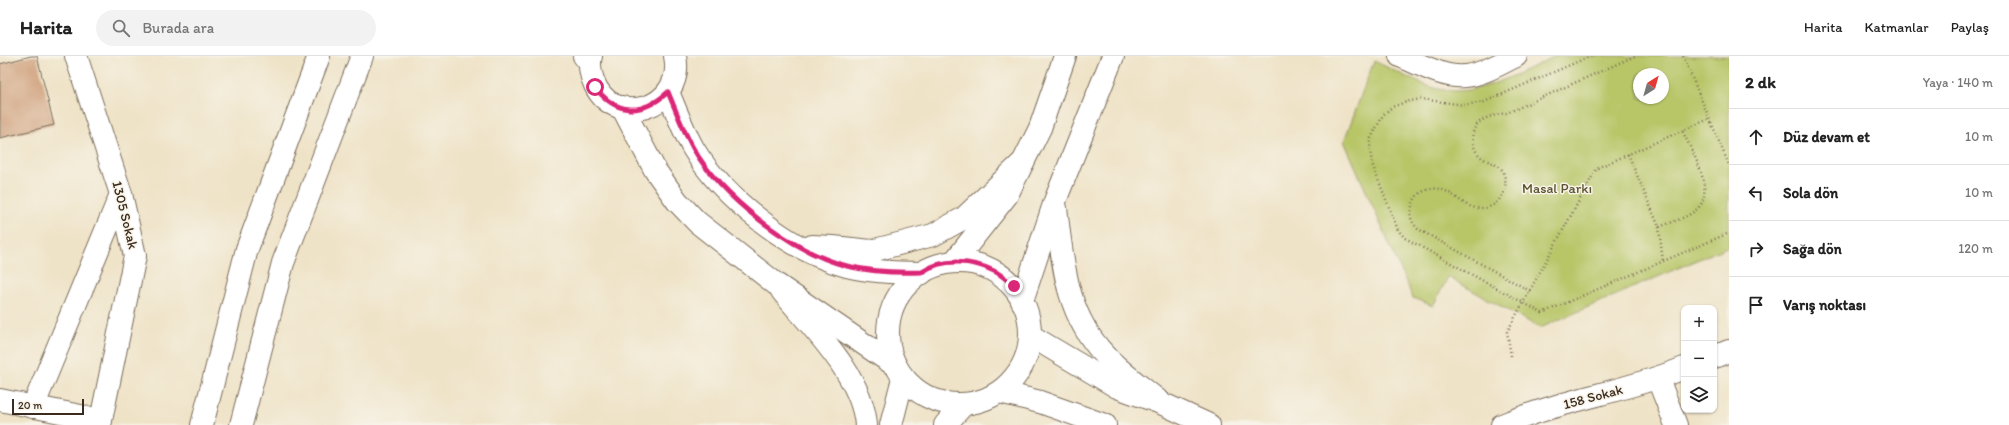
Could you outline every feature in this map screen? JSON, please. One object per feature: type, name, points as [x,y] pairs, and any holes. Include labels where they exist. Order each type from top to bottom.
[{"type":"main road","name":"1305 Sokak","points":[[76,56],[121,194],[135,256],[101,422]]},
{"type":"main road","points":[[588,57],[590,73],[595,87],[604,98],[616,106],[630,110],[645,108],[658,102],[668,92],[675,80],[677,65],[675,56]]},
{"type":"main road","points":[[954,262],[1007,195],[1040,128],[1065,56]]},
{"type":"main road","points":[[1022,301],[1055,201],[1114,56]]},
{"type":"main road","points":[[1400,56],[1441,73],[1465,76],[1487,70],[1516,56]]},
{"type":"main road","points":[[241,425],[283,263],[363,59]]},
{"type":"main road","points":[[202,425],[247,249],[313,62]]},
{"type":"main road","points":[[668,92],[683,130],[710,172],[734,198],[761,221],[799,246],[845,265],[866,270],[922,272]]},
{"type":"main road","points":[[622,107],[655,170],[676,201],[697,222],[776,284],[900,372],[931,399],[954,404],[978,402],[1000,392],[1017,376],[1028,354],[1031,330],[1026,307],[1014,286],[995,271],[972,263],[954,262],[928,269],[909,282],[896,300],[889,322],[889,345],[900,372],[891,425]]},
{"type":"main road","points":[[799,246],[833,247],[871,251],[933,235],[964,218],[1023,162]]},
{"type":"main road","points":[[33,407],[121,194]]},
{"type":"main road","points":[[1055,201],[1067,284],[1075,311],[1081,323],[1105,356],[1161,403]]},
{"type":"main road","points":[[776,284],[848,375],[858,394],[866,425]]},
{"type":"main road","points":[[1031,336],[1117,386],[1161,403],[1209,425]]},
{"type":"main road","points":[[1717,356],[1729,351]]},
{"type":"main road","name":"158 Sokak","points":[[1502,425],[1524,416],[1658,379],[1681,369]]},
{"type":"main road","points":[[1658,379],[1676,425]]},
{"type":"main road","points":[[1000,392],[1040,402],[1097,424]]},
{"type":"main road","points":[[0,400],[101,422]]},
{"type":"main road","points":[[945,425],[964,404]]},
{"type":"path","points":[[1591,56],[1484,102],[1464,105],[1421,100],[1406,102],[1392,107],[1383,115],[1371,138],[1370,149],[1372,164],[1398,230],[1405,238],[1542,313],[1729,233]]},
{"type":"path","points":[[1530,291],[1418,229],[1413,223],[1410,212],[1413,202],[1419,193],[1437,188],[1444,189],[1475,208],[1491,207],[1498,202],[1504,193],[1504,176],[1501,169],[1475,151],[1472,136],[1474,128],[1479,122],[1495,115],[1507,113],[1635,56]]},
{"type":"path","points":[[1683,56],[1729,165]]},
{"type":"path","points":[[1511,356],[1507,332],[1597,168],[1709,118]]},
{"type":"path","points":[[1659,228],[1698,208],[1703,200],[1705,192],[1704,180],[1682,130]]},
{"type":"path","points":[[1628,154],[1659,228],[1663,262]]},
{"type":"green space","name":"Masal Parkı","points":[[1556,56],[1729,56],[1729,246],[1540,328],[1448,277],[1433,306],[1413,298],[1344,141],[1374,61],[1432,87],[1454,91],[1469,90],[1499,82]]},
{"type":"building","points":[[31,56],[37,56],[54,125],[0,138],[0,64]]},
{"type":"route","points":[[595,87],[604,98],[616,106],[630,110],[645,108],[658,102],[668,92],[683,130],[710,172],[734,198],[761,221],[799,246],[845,265],[866,270],[894,273],[922,272],[950,262],[972,263],[995,271],[1014,286]]}]
